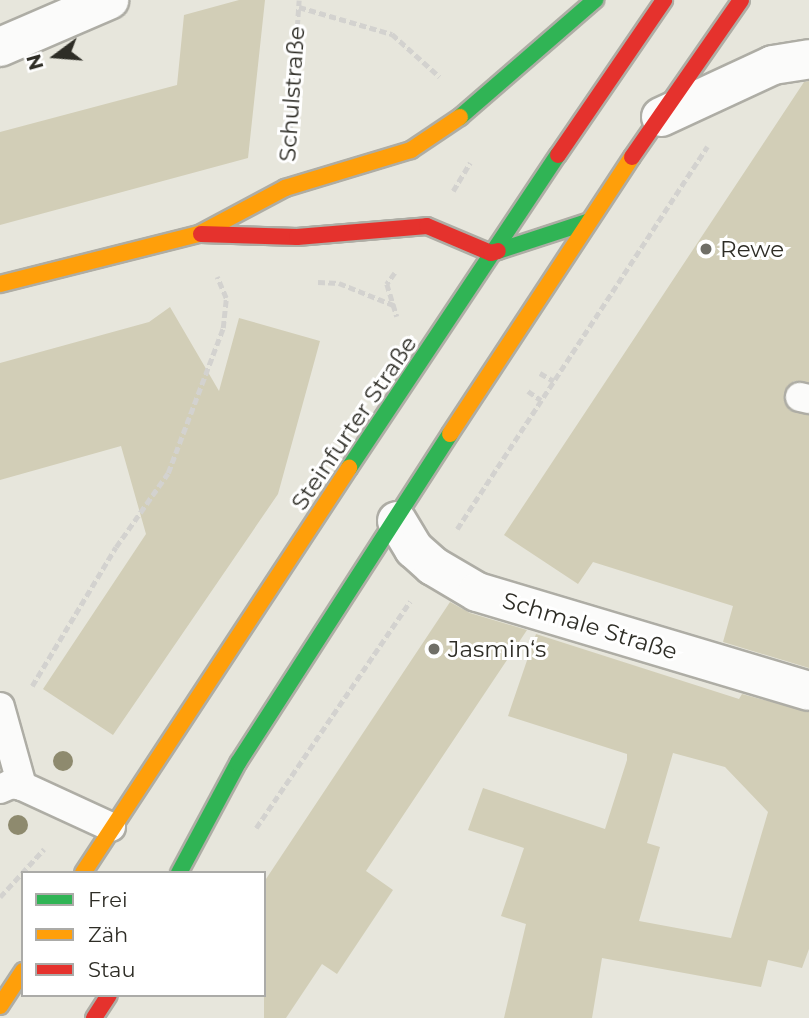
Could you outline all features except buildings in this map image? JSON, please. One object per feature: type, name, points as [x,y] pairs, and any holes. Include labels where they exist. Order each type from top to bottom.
[{"type":"main road","points":[[0,284],[199,234],[285,188],[411,150],[480,103],[594,0]]},
{"type":"main road","name":"Steinfurter Straße","points":[[84,871],[491,253],[664,0]]},
{"type":"main road","points":[[181,871],[237,763],[397,521],[587,222],[741,0]]},
{"type":"main road","points":[[199,234],[298,237],[427,226],[491,253],[587,222]]},
{"type":"main road","points":[[0,1006],[21,974]]},
{"type":"main road","points":[[94,1018],[108,997]]},
{"type":"street","points":[[0,47],[109,0]]},
{"type":"street","points":[[661,117],[773,65],[809,59]]},
{"type":"street","name":"Schmale Straße","points":[[397,521],[414,549],[433,566],[477,592],[809,691]]},
{"type":"lane","points":[[0,707],[11,788],[58,806],[79,809],[111,827]]},
{"type":"path","name":"Schulstraße","points":[[285,188],[299,0]]},
{"type":"path","points":[[299,7],[392,34],[448,85]]},
{"type":"path","points":[[250,839],[433,566],[715,135]]},
{"type":"path","points":[[30,692],[116,547],[168,473],[223,328],[226,298],[199,234]]},
{"type":"path","points":[[23,871],[79,809]]},
{"type":"path","points":[[0,897],[21,874]]},
{"type":"traffic: fast","points":[[460,117],[595,0]]},
{"type":"traffic: fast","points":[[349,468],[558,155]]},
{"type":"traffic: fast","points":[[498,251],[587,222]]},
{"type":"traffic: fast","points":[[180,871],[238,763],[450,434]]},
{"type":"traffic: slow","points":[[0,284],[199,234],[285,188],[411,150],[460,117]]},
{"type":"traffic: slow","points":[[450,434],[632,157]]},
{"type":"traffic: slow","points":[[84,871],[349,468]]},
{"type":"traffic: slow","points":[[0,1006],[21,974]]},
{"type":"traffic: jam","points":[[558,155],[664,0]]},
{"type":"traffic: jam","points":[[632,157],[741,0]]},
{"type":"traffic: jam","points":[[201,234],[297,237],[427,226],[491,253],[498,251]]},
{"type":"traffic: jam","points":[[94,1018],[108,997]]},
{"type":"place","name":"Rewe","points":[[706,249]]},
{"type":"place","name":"Jasmin‘s","points":[[434,649]]}]
